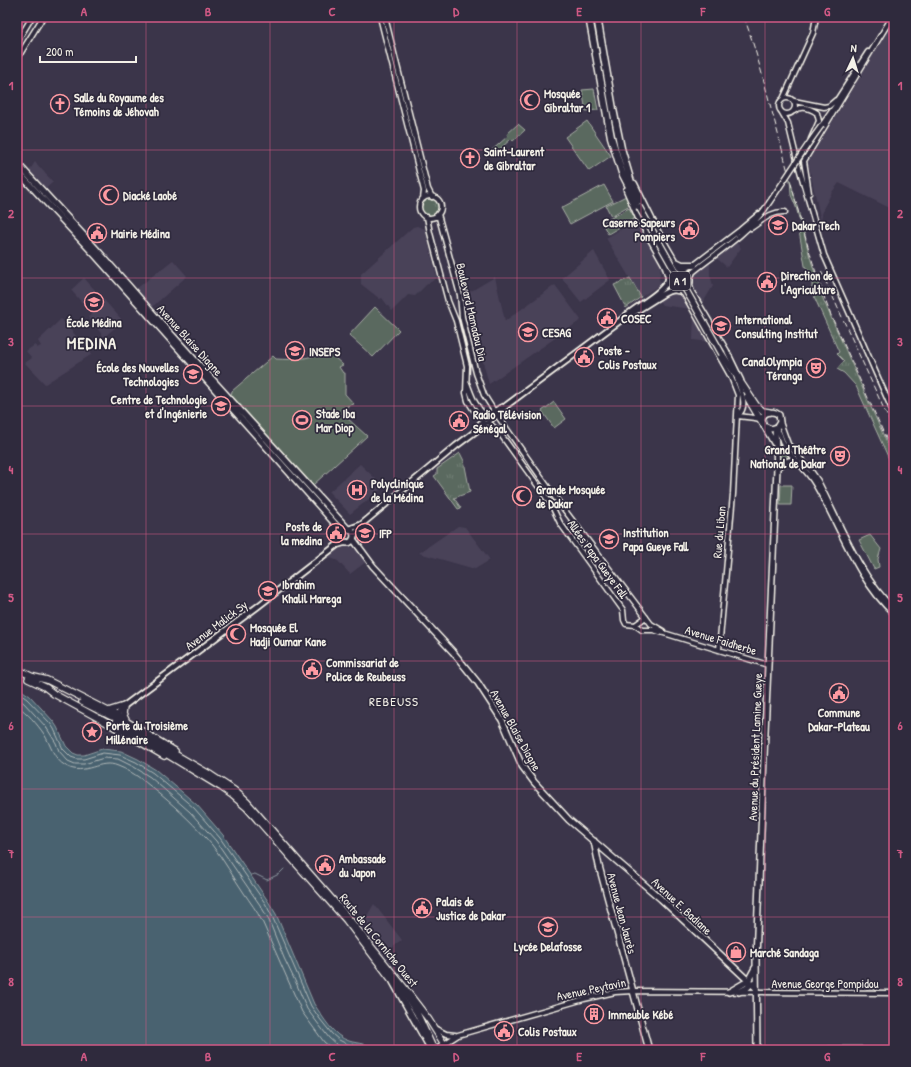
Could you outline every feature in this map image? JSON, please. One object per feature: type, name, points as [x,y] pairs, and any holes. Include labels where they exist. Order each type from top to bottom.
[{"type":"highway","name":"A 1","points":[[590,17],[606,116],[617,160],[625,172],[638,204],[722,354],[758,408],[769,412]]},
{"type":"highway","name":"A 1","points":[[597,17],[625,172]]},
{"type":"highway","points":[[625,172],[668,251],[681,270]]},
{"type":"highway","points":[[625,172],[634,206],[665,264],[669,278]]},
{"type":"highway","points":[[668,251],[680,264],[685,266],[694,265]]},
{"type":"highway","name":"A 1","points":[[744,389],[749,402],[762,423]]},
{"type":"highway","name":"Route de la Corniche Ouest","points":[[17,669],[113,720],[216,778],[234,790],[247,802],[345,914],[403,986],[444,1044]]},
{"type":"highway","points":[[17,673],[45,687],[54,694],[113,720],[126,721],[169,747],[188,763]]},
{"type":"highway","points":[[30,676],[47,680],[108,711],[113,720]]},
{"type":"highway","points":[[108,711],[124,706],[123,714],[126,721]]},
{"type":"highway","name":"Route de la Corniche Ouest","points":[[113,720],[205,777],[232,795],[247,808],[346,920],[391,979]]},
{"type":"highway","points":[[391,979],[399,986],[409,1000],[432,1046],[438,1048],[444,1044]]},
{"type":"main road","name":"Avenue Blaise Diagne","points":[[17,163],[348,529]]},
{"type":"main road","name":"Avenue Blaise Diagne","points":[[17,171],[95,254],[337,526],[341,534]]},
{"type":"main road","points":[[341,534],[343,541],[350,540],[362,524],[476,430],[488,422],[496,413],[621,320],[669,290],[678,290],[687,287],[690,280],[687,273],[681,270],[674,271],[664,287],[629,312],[621,320]]},
{"type":"main road","points":[[669,278],[671,286],[678,290]]},
{"type":"main road","points":[[769,412],[775,412],[778,414],[780,422],[775,428],[769,429],[762,423],[763,416],[769,412]]},
{"type":"main road","points":[[476,430],[485,417],[496,413]]},
{"type":"main road","points":[[485,417],[488,422]]},
{"type":"main road","name":"Avenue du Président Lamine Gueye","points":[[762,423],[775,444]]},
{"type":"main road","name":"Avenue du Président Lamine Gueye","points":[[757,1050],[753,987],[756,977],[777,468],[775,428]]},
{"type":"main road","points":[[777,468],[788,460],[798,462]]},
{"type":"main road","points":[[337,545],[344,530],[362,524]]},
{"type":"main road","points":[[348,529],[352,532],[350,540]]},
{"type":"main road","name":"Avenue Blaise Diagne","points":[[350,540],[453,652],[478,682],[502,720],[517,756],[527,773],[569,820],[594,840]]},
{"type":"main road","name":"Avenue Malick Sy","points":[[113,720],[124,706],[337,545],[350,540]]},
{"type":"main road","name":"Avenue E. Badiane","points":[[594,840],[616,862],[661,899],[753,987]]},
{"type":"main road","name":"Avenue Jean Jaurès","points":[[594,840],[599,866],[649,1050]]},
{"type":"main road","points":[[753,987],[756,966]]},
{"type":"main road","name":"Route de la Corniche Ouest","points":[[391,979],[431,1050]]},
{"type":"main road","points":[[729,992],[753,987]]},
{"type":"main road","points":[[739,992],[753,987]]},
{"type":"main road","name":"Route de la Corniche Ouest","points":[[444,1044],[448,1050]]},
{"type":"street","points":[[17,42],[32,17]]},
{"type":"street","points":[[17,59],[43,17]]},
{"type":"street","points":[[380,17],[424,191],[424,199]]},
{"type":"street","points":[[385,17],[428,189],[432,197]]},
{"type":"street","points":[[816,17],[813,33],[779,105],[788,123],[824,255],[894,414]]},
{"type":"street","points":[[810,207],[804,162],[892,17]]},
{"type":"street","points":[[829,114],[836,100],[862,60],[875,44]]},
{"type":"street","points":[[738,238],[764,210],[779,190],[820,125],[854,80]]},
{"type":"street","points":[[787,88],[795,106],[788,123]]},
{"type":"street","points":[[783,99],[788,98],[823,107],[830,106],[836,100]]},
{"type":"street","points":[[781,111],[786,114],[803,107],[811,109],[817,113],[820,125]]},
{"type":"street","points":[[823,107],[829,114]]},
{"type":"street","points":[[817,113],[823,107]]},
{"type":"street","points":[[798,164],[804,162]]},
{"type":"street","points":[[432,197],[438,199],[441,208],[438,214],[433,217],[427,217],[423,215],[420,209],[420,204],[424,199],[432,197]]},
{"type":"street","points":[[744,389],[739,375],[692,292],[690,280],[698,268],[738,238],[772,214],[785,212]]},
{"type":"street","name":"Boulevard Mamadou Dia","points":[[438,214],[460,295],[462,317],[476,373],[484,395],[496,413]]},
{"type":"street","name":"Boulevard Mamadou Dia","points":[[427,217],[448,301],[456,322],[467,366],[467,383],[473,401],[485,417]]},
{"type":"street","points":[[681,270],[694,265],[755,219]]},
{"type":"street","points":[[678,290],[684,294],[735,384],[738,395],[738,416]]},
{"type":"street","points":[[735,375],[741,391],[743,404],[742,411],[738,416]]},
{"type":"street","name":"Allées Papa Gueye Fall","points":[[496,413],[557,500],[651,624]]},
{"type":"street","points":[[738,416],[751,417],[762,423]]},
{"type":"street","name":"Rue du Liban","points":[[719,650],[733,494],[738,416]]},
{"type":"street","name":"Allées Papa Gueye Fall","points":[[488,422],[499,432],[551,504],[560,523],[623,610],[624,622],[626,624],[636,625]]},
{"type":"street","points":[[780,422],[788,444],[818,481],[865,574],[876,590],[894,609]]},
{"type":"street","points":[[775,428],[780,433],[785,447],[808,473],[819,490],[863,577],[874,592],[894,614]]},
{"type":"street","points":[[636,625],[646,617]]},
{"type":"street","points":[[649,630],[651,624]]},
{"type":"street","name":"Avenue Faidherbe","points":[[651,624],[667,634]]},
{"type":"street","name":"Avenue Faidherbe","points":[[636,625],[642,630],[667,634],[768,665]]},
{"type":"street","name":"Avenue Peytavin","points":[[458,1035],[584,999],[614,992],[739,992],[753,987]]},
{"type":"street","name":"Avenue George Pompidou","points":[[753,987],[894,993]]},
{"type":"street","points":[[432,1026],[446,1034],[458,1035]]},
{"type":"street","points":[[444,1044],[458,1035]]},
{"type":"shaded area","points":[[894,21],[894,210],[839,183],[832,192],[823,209],[821,221],[808,162]]},
{"type":"shaded area","points":[[35,162],[53,182],[43,191],[28,173]]},
{"type":"shaded area","points":[[637,220],[642,233],[661,266],[659,280],[662,283],[641,297],[606,238]]},
{"type":"shaded area","points":[[417,226],[425,229],[437,278],[426,285],[415,296],[408,295],[392,311],[382,298],[380,299],[361,284],[361,274],[413,227]]},
{"type":"shaded area","points":[[735,241],[741,248],[727,267],[715,257]]},
{"type":"shaded area","points":[[594,251],[610,280],[581,302],[562,278]]},
{"type":"shaded area","points":[[173,260],[187,276],[152,307],[136,289]]},
{"type":"shaded area","points":[[710,263],[710,275],[713,286],[702,304],[693,289],[692,282],[697,272]]},
{"type":"shaded area","name":"CESAG","points":[[495,277],[505,321],[555,285],[581,320],[489,384],[468,307],[463,296]]},
{"type":"shaded area","name":"École Médina","points":[[84,278],[123,321],[104,337],[88,317],[92,314],[71,290]]},
{"type":"shaded area","points":[[675,291],[682,295],[691,309],[662,305],[658,299],[670,292]]},
{"type":"shaded area","points":[[694,314],[710,342],[693,340]]},
{"type":"shaded area","points":[[61,319],[92,354],[45,384],[25,363],[32,358],[26,351],[35,345],[37,348],[41,346],[38,341]]},
{"type":"shaded area","name":"Polyclinique de la Médina","points":[[360,464],[384,487],[350,514],[329,492]]},
{"type":"shaded area","points":[[458,526],[465,527],[490,560],[475,569],[419,553]]},
{"type":"shaded area","points":[[346,544],[361,553],[367,561],[350,574],[338,561],[326,556],[341,545]]},
{"type":"shaded area","points":[[374,904],[402,940],[383,955],[361,926]]},
{"type":"green space","points":[[594,89],[598,110],[586,111],[582,90]]},
{"type":"green space","points":[[587,121],[611,156],[589,171],[565,137]]},
{"type":"green space","points":[[518,124],[525,130],[513,141],[511,139],[493,155],[490,152],[508,136],[507,134]]},
{"type":"green space","points":[[790,179],[810,257],[823,299],[894,459],[894,470],[856,386],[844,373],[837,369],[844,361],[837,354],[839,352],[812,292],[812,277],[805,266],[799,231],[802,230],[791,195]]},
{"type":"green space","points":[[604,185],[613,201],[570,224],[561,208]]},
{"type":"green space","points":[[626,196],[630,205],[611,216],[606,206]]},
{"type":"green space","points":[[426,198],[434,198],[439,203],[437,214],[434,216],[426,216],[421,211],[421,203]]},
{"type":"green space","points":[[629,208],[635,218],[608,234],[602,223]]},
{"type":"green space","points":[[630,278],[641,297],[626,308],[614,285]]},
{"type":"green space","points":[[375,307],[399,330],[373,357],[349,335]]},
{"type":"green space","name":"Stade Iba Mar Diop","points":[[325,349],[343,365],[339,367],[343,373],[345,373],[345,394],[354,404],[347,406],[346,417],[367,436],[313,485],[231,395],[232,391],[273,356],[276,359],[302,358],[320,353]]},
{"type":"green space","points":[[554,402],[566,419],[554,428],[542,411]]},
{"type":"green space","points":[[776,432],[778,433],[783,448],[792,458],[786,458],[780,463]]},
{"type":"green space","points":[[460,453],[464,461],[470,492],[454,498],[461,508],[458,509],[434,476],[437,474],[437,469]]},
{"type":"green space","points":[[781,485],[792,485],[791,505],[780,505]]},
{"type":"green space","points":[[870,535],[881,549],[878,559],[879,567],[874,569],[859,540]]},
{"type":"green space","points":[[828,1046],[862,1046],[862,1050],[828,1050]]},
{"type":"water","points":[[17,687],[30,696],[53,721],[66,746],[73,753],[84,755],[102,749],[121,751],[156,770],[197,805],[223,835],[276,914],[314,1004],[325,1020],[333,1031],[343,1039],[366,1045],[375,1050],[17,1050]]},
{"type":"waterway","points":[[251,875],[255,874],[267,880],[279,874],[284,869]]},
{"type":"railway","points":[[744,17],[759,62],[805,237],[821,288],[830,313],[894,456]]},
{"type":"railway","points":[[821,271],[894,431]]},
{"type":"place","name":"Mosquée Gibraltar 1","points":[[530,100]]},
{"type":"place","name":"Salle du Royaume des Témoins de Jéhovah","points":[[60,104]]},
{"type":"place","name":"Saint-Laurent de Gibraltar","points":[[470,158]]},
{"type":"place","name":"Diacké Laobé","points":[[109,195]]},
{"type":"place","name":"Dakar Tech","points":[[778,225]]},
{"type":"place","name":"Caserne Sapeurs Pompiers","points":[[689,229]]},
{"type":"place","name":"Mairie Médina","points":[[97,233]]},
{"type":"place","name":"Direction de l'Agriculture","points":[[767,282]]},
{"type":"place","name":"École Médina","points":[[94,302]]},
{"type":"place","name":"COSEC","points":[[607,318]]},
{"type":"place","name":"International Consulting Institut","points":[[721,326]]},
{"type":"place","name":"CESAG","points":[[528,332]]},
{"type":"place","name":"INSEPS","points":[[295,351]]},
{"type":"place","name":"Poste - Colis Postaux","points":[[584,357]]},
{"type":"place","name":"CanalOlympia Téranga","points":[[816,368]]},
{"type":"place","name":"École des Nouvelles Technologies","points":[[193,374]]},
{"type":"place","name":"Centre de Technologie et d'Ingénierie","points":[[221,406]]},
{"type":"place","name":"Stade Iba Mar Diop","points":[[302,420]]},
{"type":"place","name":"Radio Télévision Sénégal","points":[[459,421]]},
{"type":"place","name":"Grand Théâtre National de Dakar","points":[[840,456]]},
{"type":"place","name":"Polyclinique de la Médina","points":[[357,490]]},
{"type":"place","name":"Grande Mosquée de Dakar","points":[[522,496]]},
{"type":"place","name":"Poste de la medina","points":[[336,533]]},
{"type":"place","name":"IFP","points":[[365,533]]},
{"type":"place","name":"Institution Papa Gueye Fall","points":[[609,539]]},
{"type":"place","name":"Ibrahim Khalil Marega","points":[[268,591]]},
{"type":"place","name":"Mosquée El Hadji Oumar Kane","points":[[236,634]]},
{"type":"place","name":"Commissariat de Police de Reubeuss","points":[[312,669]]},
{"type":"place","name":"Commune Dakar-Plateau","points":[[839,693]]},
{"type":"place","name":"Porte du Troisième Millénaire","points":[[92,732]]},
{"type":"place","name":"Ambassade du Japon","points":[[325,865]]},
{"type":"place","name":"Palais de Justice de Dakar","points":[[422,908]]},
{"type":"place","name":"Lycée Delafosse","points":[[548,927]]},
{"type":"place","name":"Marché Sandaga","points":[[736,952]]},
{"type":"place","name":"Immeuble Kébé","points":[[594,1014]]},
{"type":"place","name":"Colis Postaux","points":[[504,1031]]},
{"type":"district","name":"MEDINA","points":[[92,343]]},
{"type":"district","name":"REBEUSS","points":[[394,701]]}]
